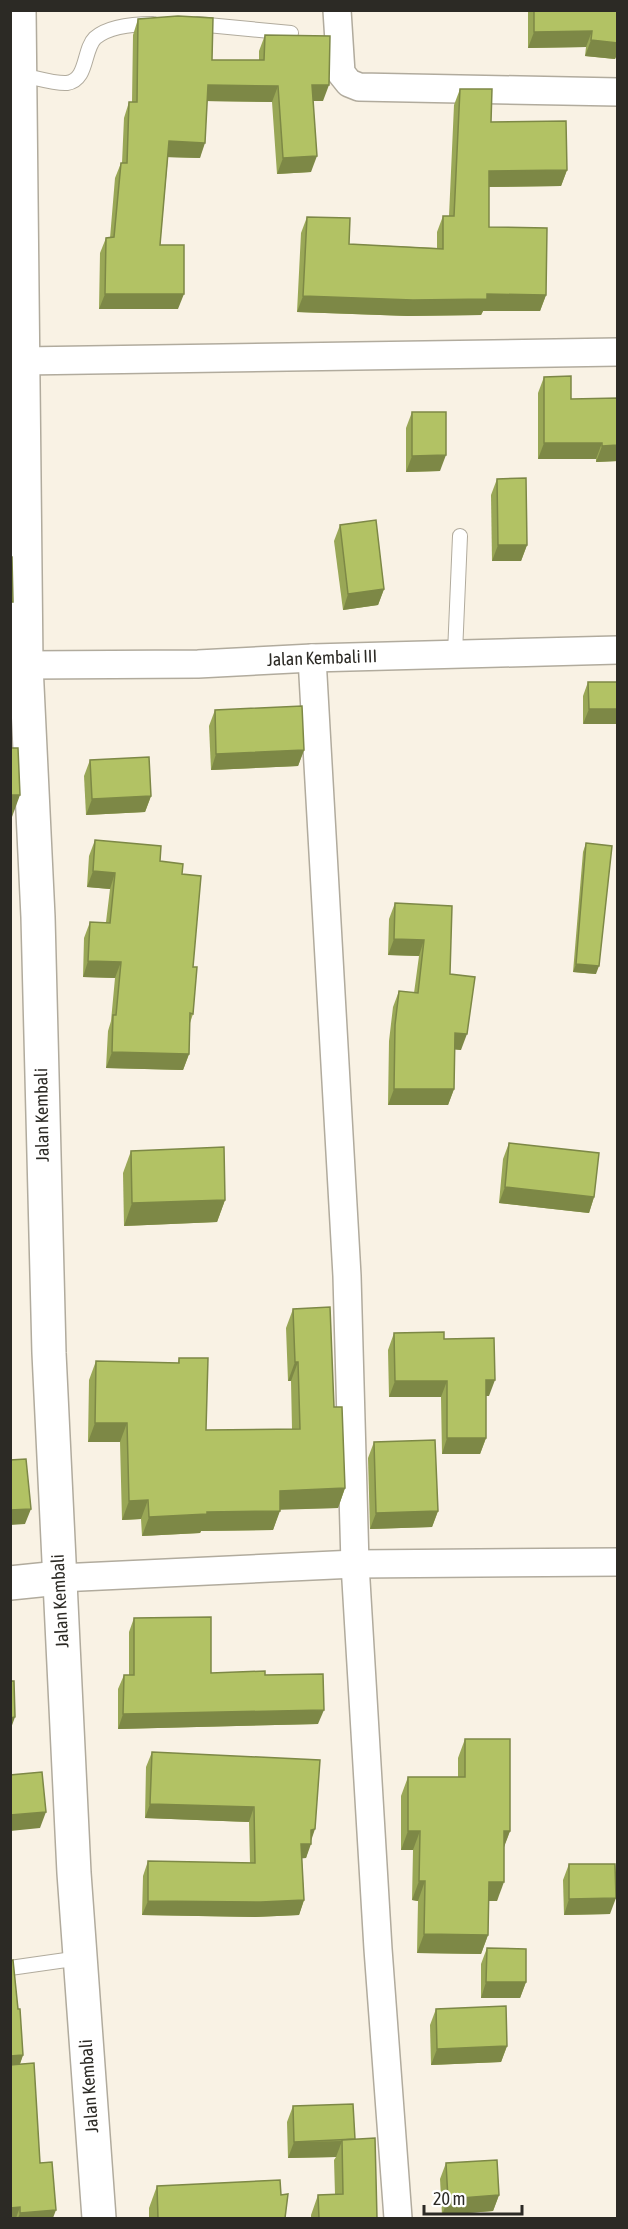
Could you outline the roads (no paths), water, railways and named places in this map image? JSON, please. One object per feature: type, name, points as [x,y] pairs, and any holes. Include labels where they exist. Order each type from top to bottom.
[{"type":"street","name":"Jalan Kembali","points":[[19,10],[26,665],[38,917],[49,1353],[80,1958],[99,2218]]},
{"type":"street","points":[[337,10],[341,73],[350,83],[359,87],[618,92]]},
{"type":"street","points":[[22,361],[618,352]]},
{"type":"street","name":"Jalan Kembali III","points":[[26,665],[198,664],[455,653],[618,650]]},
{"type":"street","points":[[312,658],[347,1276],[355,1564],[378,1949],[398,2218]]},
{"type":"street","points":[[10,1583],[59,1578],[355,1564],[618,1562]]},
{"type":"lane","points":[[21,75],[68,83],[79,76],[94,39],[107,32],[140,24],[203,24],[291,33]]},
{"type":"lane","points":[[455,653],[460,536]]},
{"type":"lane","points":[[10,1968],[80,1958]]}]
